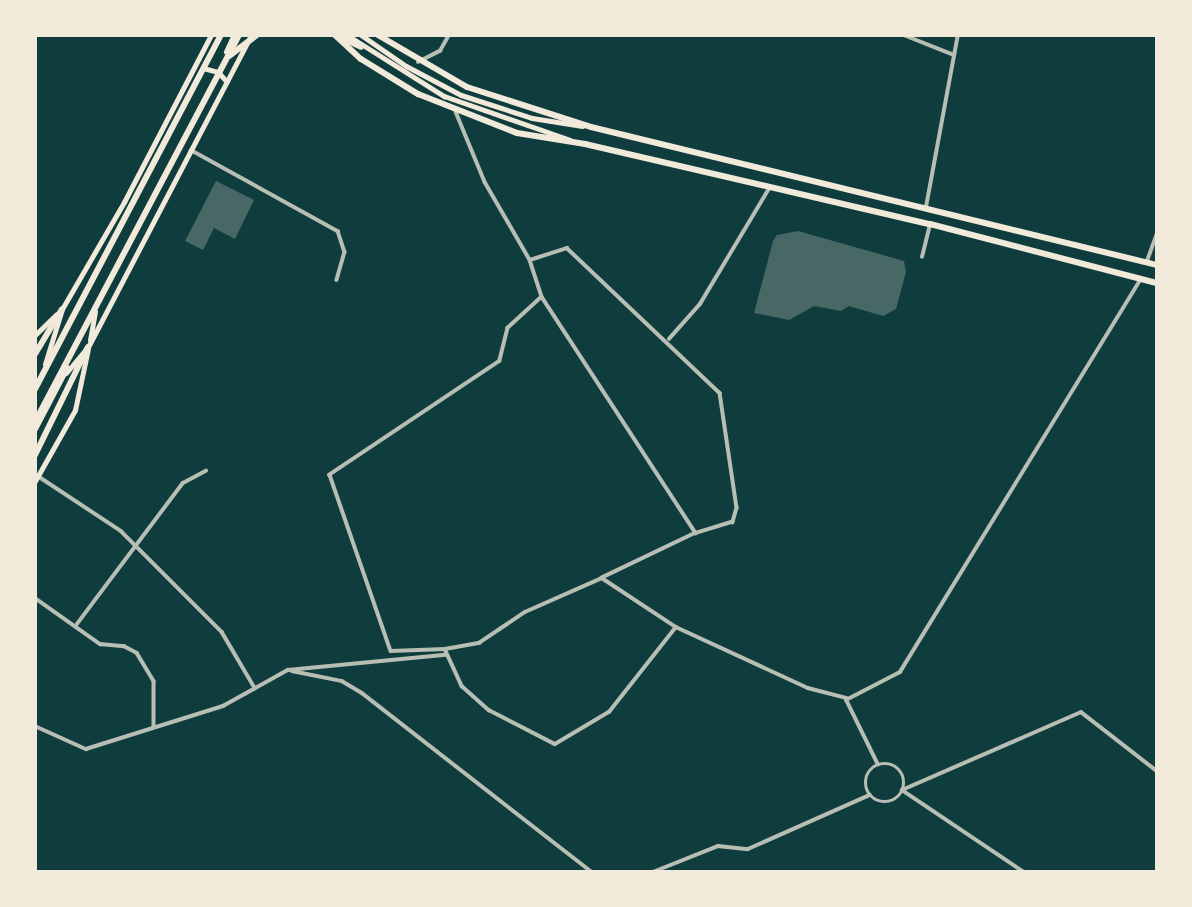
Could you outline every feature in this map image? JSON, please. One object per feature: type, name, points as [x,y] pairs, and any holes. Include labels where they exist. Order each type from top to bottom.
[{"type":"highway","points":[[35,386],[140,196],[220,35]]},
{"type":"highway","points":[[35,386],[220,35]]},
{"type":"highway","points":[[35,429],[96,304],[237,35]]},
{"type":"highway","points":[[35,422],[237,35]]},
{"type":"highway","points":[[222,62],[257,35]]},
{"type":"highway","points":[[335,35],[361,47]]},
{"type":"highway","points":[[335,35],[373,68],[456,112],[517,133],[585,144],[930,224],[1157,283]]},
{"type":"highway","points":[[378,35],[418,62],[483,94],[590,127],[926,206],[1157,265]]},
{"type":"highway","points":[[35,354],[62,310]]},
{"type":"highway","points":[[35,455],[88,347]]},
{"type":"main road","points":[[45,364],[62,310],[196,68],[211,35]]},
{"type":"main road","points":[[62,378],[88,347],[251,35]]},
{"type":"main road","points":[[347,35],[361,47],[444,96],[585,144]]},
{"type":"main road","points":[[361,35],[447,88],[512,113],[590,127]]},
{"type":"main road","points":[[196,68],[208,67],[227,82]]},
{"type":"main road","points":[[37,479],[78,402],[96,304]]},
{"type":"main road","points":[[35,335],[62,310]]},
{"type":"street","points":[[418,62],[440,51],[449,35]]},
{"type":"street","points":[[904,35],[955,55]]},
{"type":"street","points":[[926,206],[958,35]]},
{"type":"street","points":[[456,112],[485,183],[530,260],[542,297],[696,533]]},
{"type":"street","points":[[191,150],[338,232],[345,252],[337,280]]},
{"type":"street","points":[[668,340],[701,303],[770,187]]},
{"type":"street","points":[[922,257],[930,224]]},
{"type":"street","points":[[1147,261],[1157,233]]},
{"type":"street","points":[[530,260],[568,248],[668,340],[720,393],[737,508],[733,522],[696,533],[525,612],[479,643],[445,649],[391,651],[330,475],[500,360],[508,328],[542,297]]},
{"type":"street","points":[[602,578],[676,627],[808,688],[847,698],[900,671],[1141,278]]},
{"type":"street","points":[[78,624],[183,483],[206,471]]},
{"type":"street","points":[[37,479],[121,531],[222,632],[255,688]]},
{"type":"street","points":[[35,598],[78,624],[100,643],[124,646],[137,653],[154,681],[154,728]]},
{"type":"street","points":[[445,649],[445,655],[462,686],[489,710],[555,744],[610,712],[676,627]]},
{"type":"street","points":[[35,726],[86,749],[223,706],[288,670],[445,655]]},
{"type":"street","points":[[288,670],[342,681],[362,693],[592,872]]},
{"type":"street","points":[[847,698],[878,765]]},
{"type":"street","points":[[653,872],[718,846],[748,849],[870,794],[890,801],[902,790],[1081,712],[1157,771]]},
{"type":"street","points":[[878,765],[897,768],[903,777],[902,790]]},
{"type":"street","points":[[870,794],[867,777],[878,765]]},
{"type":"street","points":[[902,790],[1024,872]]},
{"type":"building","points":[[216,181],[254,200],[235,239],[214,228],[203,250],[185,241]]},
{"type":"building","points":[[798,231],[904,261],[906,272],[896,309],[883,316],[849,306],[841,311],[814,306],[789,320],[754,313],[773,241],[777,235]]}]
